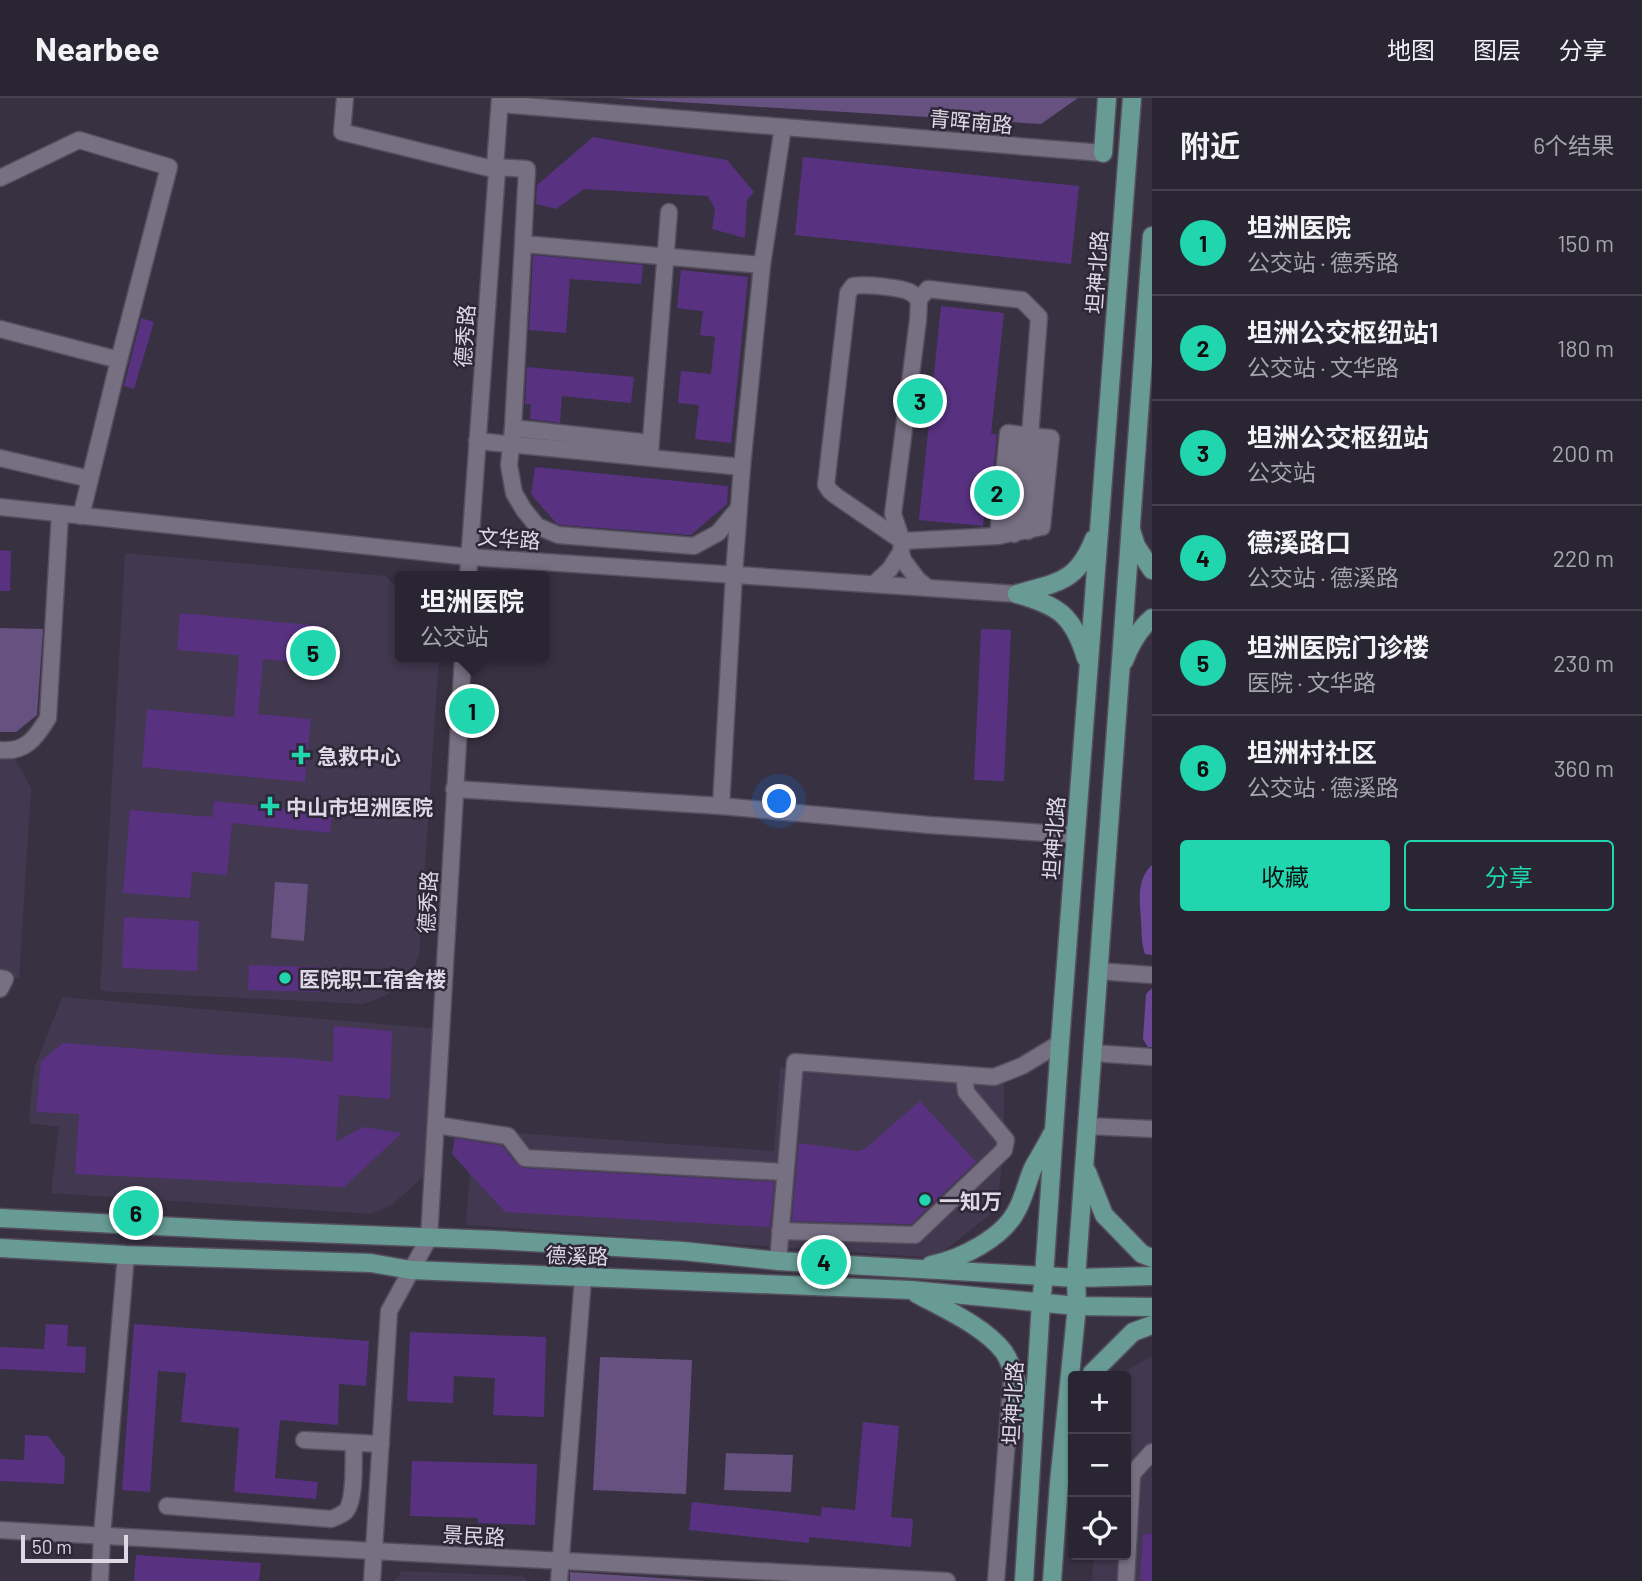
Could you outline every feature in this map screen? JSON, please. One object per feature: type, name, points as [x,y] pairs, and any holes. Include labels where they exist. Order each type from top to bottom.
[{"type":"main road","points":[[1103,153],[1107,98]]},
{"type":"main road","points":[[1106,119],[1130,98]]},
{"type":"main road","name":"坦神北路","points":[[1024,1581],[1041,1302],[1130,98]]},
{"type":"main road","points":[[1052,1581],[1077,1306],[1076,1278],[1130,527],[1146,402],[1152,236]]},
{"type":"main road","points":[[1017,594],[1068,577],[1077,569],[1099,527]]},
{"type":"main road","points":[[1130,527],[1136,546],[1152,570]]},
{"type":"main road","points":[[1017,594],[1049,604],[1069,620],[1082,642],[1088,665]]},
{"type":"main road","points":[[1119,675],[1129,648],[1152,618]]},
{"type":"main road","points":[[912,1268],[934,1265],[960,1256],[1006,1227],[1017,1210],[1034,1168],[1055,1128]]},
{"type":"main road","points":[[1085,1165],[1104,1215],[1142,1254],[1152,1258]]},
{"type":"main road","name":"德溪路","points":[[0,1218],[222,1230],[495,1240],[683,1251],[778,1261],[1076,1278],[1152,1276]]},
{"type":"main road","name":"德溪路","points":[[0,1248],[371,1263],[411,1270],[583,1278],[911,1290],[1077,1306],[1152,1307]]},
{"type":"main road","points":[[911,1290],[991,1339],[1005,1354],[1032,1439]]},
{"type":"main road","points":[[1094,1371],[1133,1332],[1152,1325]]},
{"type":"main road","points":[[1059,1483],[1068,1453]]},
{"type":"street","points":[[345,98],[342,132],[496,168],[527,169],[509,465],[514,493],[537,526],[558,535],[694,546],[718,533],[739,509]]},
{"type":"street","name":"德秀路","points":[[469,571],[500,101]]},
{"type":"street","name":"青晖南路","points":[[500,101],[1103,153]]},
{"type":"street","points":[[721,806],[742,467],[762,265],[783,127]]},
{"type":"street","points":[[0,178],[79,140],[169,167],[81,516]]},
{"type":"street","points":[[650,451],[669,212]]},
{"type":"street","points":[[523,244],[762,265]]},
{"type":"street","points":[[919,299],[911,292],[862,285],[853,286],[848,293],[827,485],[836,496],[902,547],[1013,534],[1042,527],[1051,438],[1008,433],[1013,534]]},
{"type":"street","points":[[928,588],[903,560],[893,514],[919,299],[928,289],[1022,300],[1039,317],[1030,436]]},
{"type":"street","points":[[0,329],[119,359]]},
{"type":"street","points":[[477,441],[512,436],[650,451],[742,467]]},
{"type":"street","points":[[0,458],[90,479]]},
{"type":"street","name":"文华路","points":[[0,508],[470,557],[1017,594]]},
{"type":"street","points":[[0,750],[11,751],[24,746],[41,730],[48,718],[60,514]]},
{"type":"street","points":[[874,584],[890,569],[902,547]]},
{"type":"street","name":"德秀路","points":[[372,1581],[389,1311],[429,1238],[463,662]]},
{"type":"street","points":[[454,789],[721,806],[1076,835]]},
{"type":"street","points":[[1098,971],[1152,975]]},
{"type":"street","points":[[0,978],[5,979],[0,989]]},
{"type":"street","points":[[778,1261],[795,1062],[994,1077],[1022,1066],[1060,1042]]},
{"type":"street","points":[[1092,1053],[1152,1057]]},
{"type":"street","points":[[780,1231],[915,1235],[1004,1150],[1006,1140],[966,1092],[964,1075]]},
{"type":"street","points":[[436,1125],[508,1136],[525,1158],[785,1172]]},
{"type":"street","points":[[1087,1126],[1152,1129]]},
{"type":"street","points":[[100,1581],[126,1255]]},
{"type":"street","points":[[559,1581],[583,1278]]},
{"type":"street","points":[[996,1581],[1013,1373]]},
{"type":"street","points":[[304,1440],[380,1444]]},
{"type":"street","points":[[167,1506],[331,1519],[347,1510],[351,1500],[354,1443]]},
{"type":"street","points":[[1126,1581],[1132,1474],[1152,1452]]},
{"type":"street","points":[[256,1545],[258,1513]]},
{"type":"street","name":"景民路","points":[[0,1530],[947,1581]]},
{"type":"shaded area","points":[[612,98],[1078,98],[1041,124]]},
{"type":"shaded area","name":"中山市坦洲医院","points":[[125,553],[386,576],[395,586],[395,662],[439,662],[419,955],[413,970],[399,987],[385,996],[363,1004],[100,991]]},
{"type":"shaded area","points":[[0,628],[43,629],[37,715],[16,732],[0,732]]},
{"type":"shaded area","points":[[0,750],[11,751],[31,788],[19,978],[5,979],[0,989]]},
{"type":"shaded area","points":[[1152,865],[1152,955],[1145,954],[1143,945],[1140,898],[1143,877]]},
{"type":"shaded area","points":[[275,882],[308,884],[304,941],[271,938]]},
{"type":"shaded area","points":[[1152,988],[1152,1047],[1148,1047],[1143,1039],[1146,994]]},
{"type":"shaded area","points":[[62,997],[441,1029],[433,1168],[392,1205],[371,1214],[51,1193],[59,1127],[29,1123],[35,1066]]},
{"type":"shaded area","points":[[780,1067],[1004,1083],[1004,1150],[996,1210],[935,1258],[466,1225],[473,1130],[774,1151]]},
{"type":"shaded area","points":[[1152,1356],[1152,1581],[1092,1581],[1094,1560],[1131,1560],[1131,1371],[1126,1371]]},
{"type":"shaded area","points":[[600,1357],[692,1360],[686,1494],[593,1490]]},
{"type":"shaded area","points":[[726,1453],[793,1455],[791,1492],[724,1490]]},
{"type":"shaded area","points":[[402,1571],[523,1576],[527,1581],[394,1581]]},
{"type":"shaded area","points":[[570,1572],[705,1581],[570,1581]]},
{"type":"building","points":[[593,137],[727,160],[754,192],[747,200],[745,238],[712,229],[715,209],[708,196],[584,189],[556,209],[536,204],[537,185]]},
{"type":"building","points":[[803,157],[1079,186],[1071,264],[795,235]]},
{"type":"building","points":[[533,255],[643,265],[641,284],[570,279],[566,333],[529,330]]},
{"type":"building","points":[[681,270],[748,277],[731,443],[695,439],[699,405],[678,403],[681,371],[711,374],[715,337],[700,335],[703,311],[677,308]]},
{"type":"building","points":[[941,306],[1004,313],[991,434],[997,434],[990,509],[985,508],[983,526],[919,520]]},
{"type":"building","points":[[141,318],[154,322],[134,389],[124,386]]},
{"type":"building","points":[[527,367],[634,377],[631,403],[562,396],[560,423],[530,419],[531,404],[525,404]]},
{"type":"building","points":[[535,467],[728,486],[727,504],[691,535],[561,525],[556,523],[531,494]]},
{"type":"building","points":[[0,550],[11,551],[10,591],[0,591]]},
{"type":"building","points":[[180,613],[321,626],[317,664],[263,659],[258,714],[311,719],[305,782],[142,767],[147,709],[234,717],[239,655],[177,650]]},
{"type":"building","points":[[981,629],[1011,630],[1004,781],[974,780]]},
{"type":"building","points":[[214,801],[332,813],[330,833],[232,823],[227,875],[192,872],[190,898],[123,893],[130,810],[212,817]]},
{"type":"building","points":[[124,917],[199,921],[197,971],[122,968]]},
{"type":"building","name":"医院职工宿舍楼","points":[[249,965],[322,967],[322,992],[248,990]]},
{"type":"building","points":[[334,1026],[392,1031],[390,1099],[339,1095],[336,1142],[363,1127],[402,1133],[344,1187],[75,1174],[79,1114],[36,1112],[41,1061],[63,1043],[333,1062]]},
{"type":"building","points":[[920,1101],[976,1162],[911,1224],[792,1221],[799,1143],[858,1151],[866,1148]]},
{"type":"building","points":[[455,1138],[502,1146],[517,1164],[524,1168],[774,1182],[770,1227],[505,1212],[452,1154]]},
{"type":"building","points":[[46,1324],[68,1325],[67,1346],[86,1347],[85,1373],[0,1369],[0,1347],[44,1349]]},
{"type":"building","points":[[134,1324],[369,1341],[366,1386],[339,1384],[338,1425],[280,1420],[275,1478],[318,1482],[316,1499],[234,1492],[239,1428],[181,1422],[186,1373],[158,1371],[150,1492],[122,1490]]},
{"type":"building","points":[[410,1332],[546,1337],[544,1417],[493,1415],[495,1378],[454,1376],[453,1403],[407,1401]]},
{"type":"building","points":[[863,1422],[899,1426],[891,1517],[913,1519],[911,1547],[809,1537],[809,1543],[689,1530],[692,1502],[821,1516],[822,1507],[855,1510]]},
{"type":"building","points":[[25,1435],[48,1436],[65,1458],[64,1484],[0,1481],[0,1459],[24,1460]]},
{"type":"building","points":[[412,1461],[537,1464],[535,1525],[478,1523],[478,1518],[410,1516]]},
{"type":"building","points":[[1143,1534],[1152,1534],[1152,1581],[1140,1581]]},
{"type":"building","points":[[136,1555],[261,1563],[259,1581],[134,1581]]},
{"type":"place","name":"坦洲公交枢纽站","points":[[920,401]]},
{"type":"place","name":"坦洲公交枢纽站1","points":[[997,493]]},
{"type":"place","name":"坦洲医院门诊楼","points":[[313,653]]},
{"type":"place","name":"坦洲医院","points":[[472,711]]},
{"type":"place","name":"急救中心","points":[[301,755]]},
{"type":"place","name":"中山市坦洲医院","points":[[270,806]]},
{"type":"place","name":"医院职工宿舍楼","points":[[285,978]]},
{"type":"place","name":"一知万","points":[[925,1200]]},
{"type":"place","name":"坦洲村社区","points":[[136,1213]]},
{"type":"place","name":"德溪路口","points":[[824,1262]]}]
